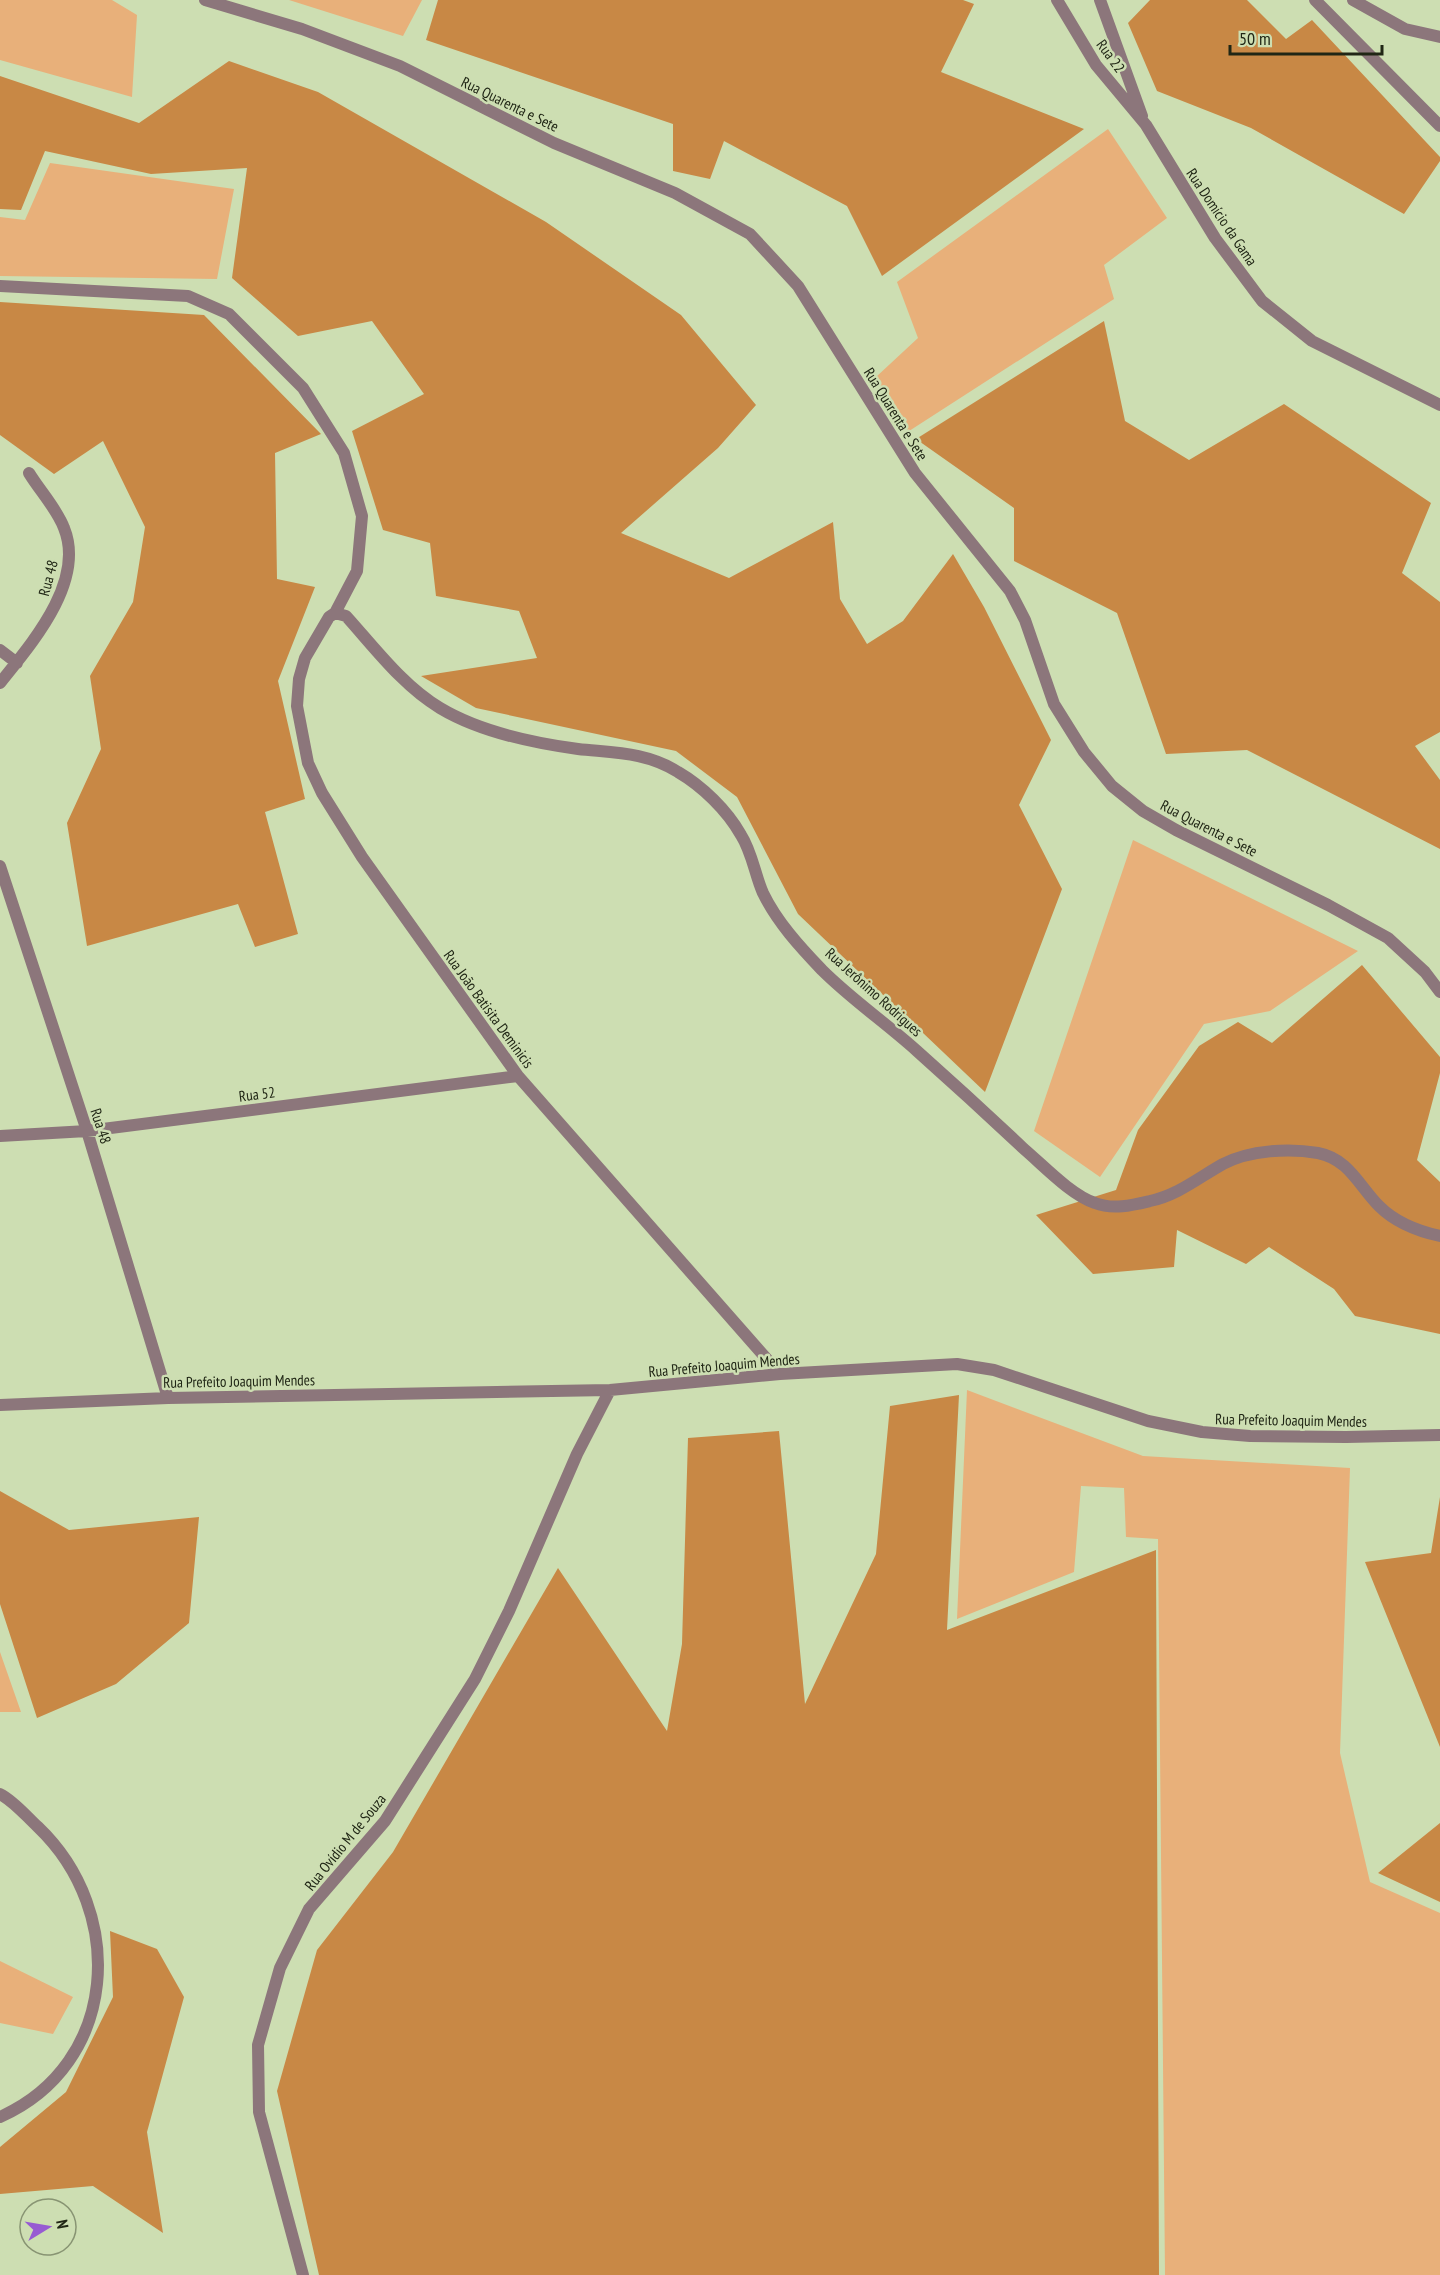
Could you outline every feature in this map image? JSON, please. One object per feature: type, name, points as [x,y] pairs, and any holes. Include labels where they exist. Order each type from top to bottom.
[{"type":"street","name":"Rua Quarenta e Sete","points":[[205,0],[302,29],[400,66],[554,143],[675,193],[750,234],[798,286],[915,473],[1010,591],[1025,620],[1054,704],[1084,752],[1112,786],[1143,811],[1176,830],[1328,905],[1388,938],[1425,972],[1440,992]]},
{"type":"street","name":"Rua 22","points":[[1057,0],[1096,65],[1146,125]]},
{"type":"street","points":[[1100,0],[1146,125]]},
{"type":"street","points":[[1316,0],[1440,126]]},
{"type":"street","points":[[1353,0],[1404,29],[1440,37]]},
{"type":"street","name":"Rua Domício da Gama","points":[[1146,125],[1215,238],[1262,301],[1312,341],[1440,405]]},
{"type":"street","name":"Rua João Batisita Deminicis","points":[[0,286],[188,296],[229,314],[303,388],[344,453],[362,516],[357,571],[335,614],[329,617],[305,658],[299,679],[297,706],[308,763],[322,793],[362,857],[518,1076],[780,1374]]},
{"type":"street","name":"Rua 48","points":[[0,683],[58,603],[69,560],[64,528],[29,473]]},
{"type":"street","name":"Rua Jerônimo Rodrigues","points":[[335,614],[345,616],[411,686],[439,708],[471,723],[537,741],[579,749],[619,751],[650,758],[679,772],[722,810],[742,836],[763,893],[779,921],[823,970],[1058,1179],[1095,1203],[1123,1207],[1153,1201],[1179,1192],[1227,1162],[1244,1156],[1283,1151],[1316,1153],[1331,1156],[1349,1167],[1381,1209],[1413,1230],[1440,1236]]},
{"type":"street","points":[[0,650],[16,663]]},
{"type":"street","name":"Rua 48","points":[[0,866],[87,1131],[168,1398]]},
{"type":"street","name":"Rua 52","points":[[0,1136],[87,1131],[518,1076]]},
{"type":"street","name":"Rua Prefeito Joaquim Mendes","points":[[0,1405],[168,1398],[610,1390],[780,1374],[957,1364],[994,1370],[1148,1421],[1202,1432],[1250,1436],[1440,1435]]},
{"type":"street","name":"Rua Ovídio M de Souza","points":[[303,2275],[259,2112],[258,2045],[280,1968],[309,1910],[385,1821],[475,1679],[509,1611],[577,1454],[610,1390]]},
{"type":"street","points":[[0,1794],[6,1797],[53,1842],[79,1884],[95,1924],[98,1970],[89,2025],[68,2063],[48,2088],[0,2117]]},
{"type":"shaded area","points":[[0,0],[112,0],[137,15],[132,97],[0,60]]},
{"type":"shaded area","points":[[289,0],[422,0],[403,36]]},
{"type":"shaded area","points":[[438,0],[963,0],[974,4],[941,72],[1084,129],[882,276],[847,206],[724,141],[710,179],[673,171],[673,124],[426,40]]},
{"type":"shaded area","points":[[1150,0],[1247,0],[1286,39],[1312,20],[1440,157],[1440,161],[1404,214],[1251,128],[1157,91],[1128,23]]},
{"type":"shaded area","points":[[229,61],[318,92],[546,222],[681,315],[756,405],[718,448],[621,533],[729,578],[833,522],[840,599],[867,644],[903,621],[953,554],[984,607],[1051,740],[1019,805],[1062,889],[985,1092],[798,914],[737,797],[676,751],[476,708],[421,676],[537,658],[519,611],[436,596],[430,543],[383,530],[352,431],[424,394],[372,321],[298,336],[232,278],[247,168],[151,174],[45,151],[21,210],[0,209],[0,76],[139,123]]},
{"type":"shaded area","points":[[1108,129],[1167,218],[1104,265],[1114,299],[906,433],[876,377],[918,338],[897,282]]},
{"type":"shaded area","points":[[50,163],[234,189],[217,279],[0,276],[0,217],[25,220]]},
{"type":"shaded area","points":[[0,302],[204,315],[321,434],[275,453],[277,579],[315,587],[278,681],[305,799],[265,812],[298,934],[255,947],[238,904],[87,946],[67,823],[101,749],[90,676],[133,602],[145,527],[103,441],[54,474],[0,435]]},
{"type":"shaded area","points":[[1104,321],[1125,421],[1189,460],[1284,404],[1431,503],[1402,573],[1440,602],[1440,732],[1415,746],[1440,780],[1440,849],[1247,750],[1166,754],[1117,613],[1014,561],[1014,508],[916,439]]},
{"type":"shaded area","points":[[1133,840],[1358,951],[1270,1011],[1204,1024],[1100,1177],[1034,1131]]},
{"type":"shaded area","points":[[1362,965],[1440,1057],[1440,1073],[1417,1160],[1440,1182],[1440,1334],[1355,1316],[1334,1289],[1269,1247],[1246,1264],[1177,1230],[1174,1267],[1093,1274],[1036,1215],[1116,1190],[1138,1130],[1199,1046],[1238,1022],[1272,1043]]},
{"type":"shaded area","points":[[967,1390],[1143,1456],[1350,1468],[1340,1753],[1370,1882],[1440,1913],[1440,2275],[1165,2275],[1158,1539],[1126,1537],[1124,1488],[1081,1486],[1074,1572],[957,1619]]},
{"type":"shaded area","points":[[959,1395],[947,1630],[1156,1550],[1159,2275],[319,2275],[277,2091],[317,1950],[393,1852],[558,1568],[667,1731],[682,1644],[688,1438],[779,1431],[805,1704],[876,1554],[890,1406]]},
{"type":"shaded area","points":[[0,1491],[69,1530],[199,1517],[189,1623],[116,1684],[37,1718],[0,1604]]},
{"type":"shaded area","points":[[1440,1497],[1440,1747],[1365,1562],[1431,1553]]},
{"type":"shaded area","points":[[0,1652],[21,1712],[0,1712]]},
{"type":"shaded area","points":[[1440,1823],[1440,1902],[1378,1873]]},
{"type":"shaded area","points":[[110,1931],[157,1949],[184,1997],[147,2132],[163,2233],[93,2186],[0,2194],[0,2147],[66,2092],[113,1997]]},
{"type":"shaded area","points":[[0,1961],[73,1997],[53,2034],[0,2023]]}]
